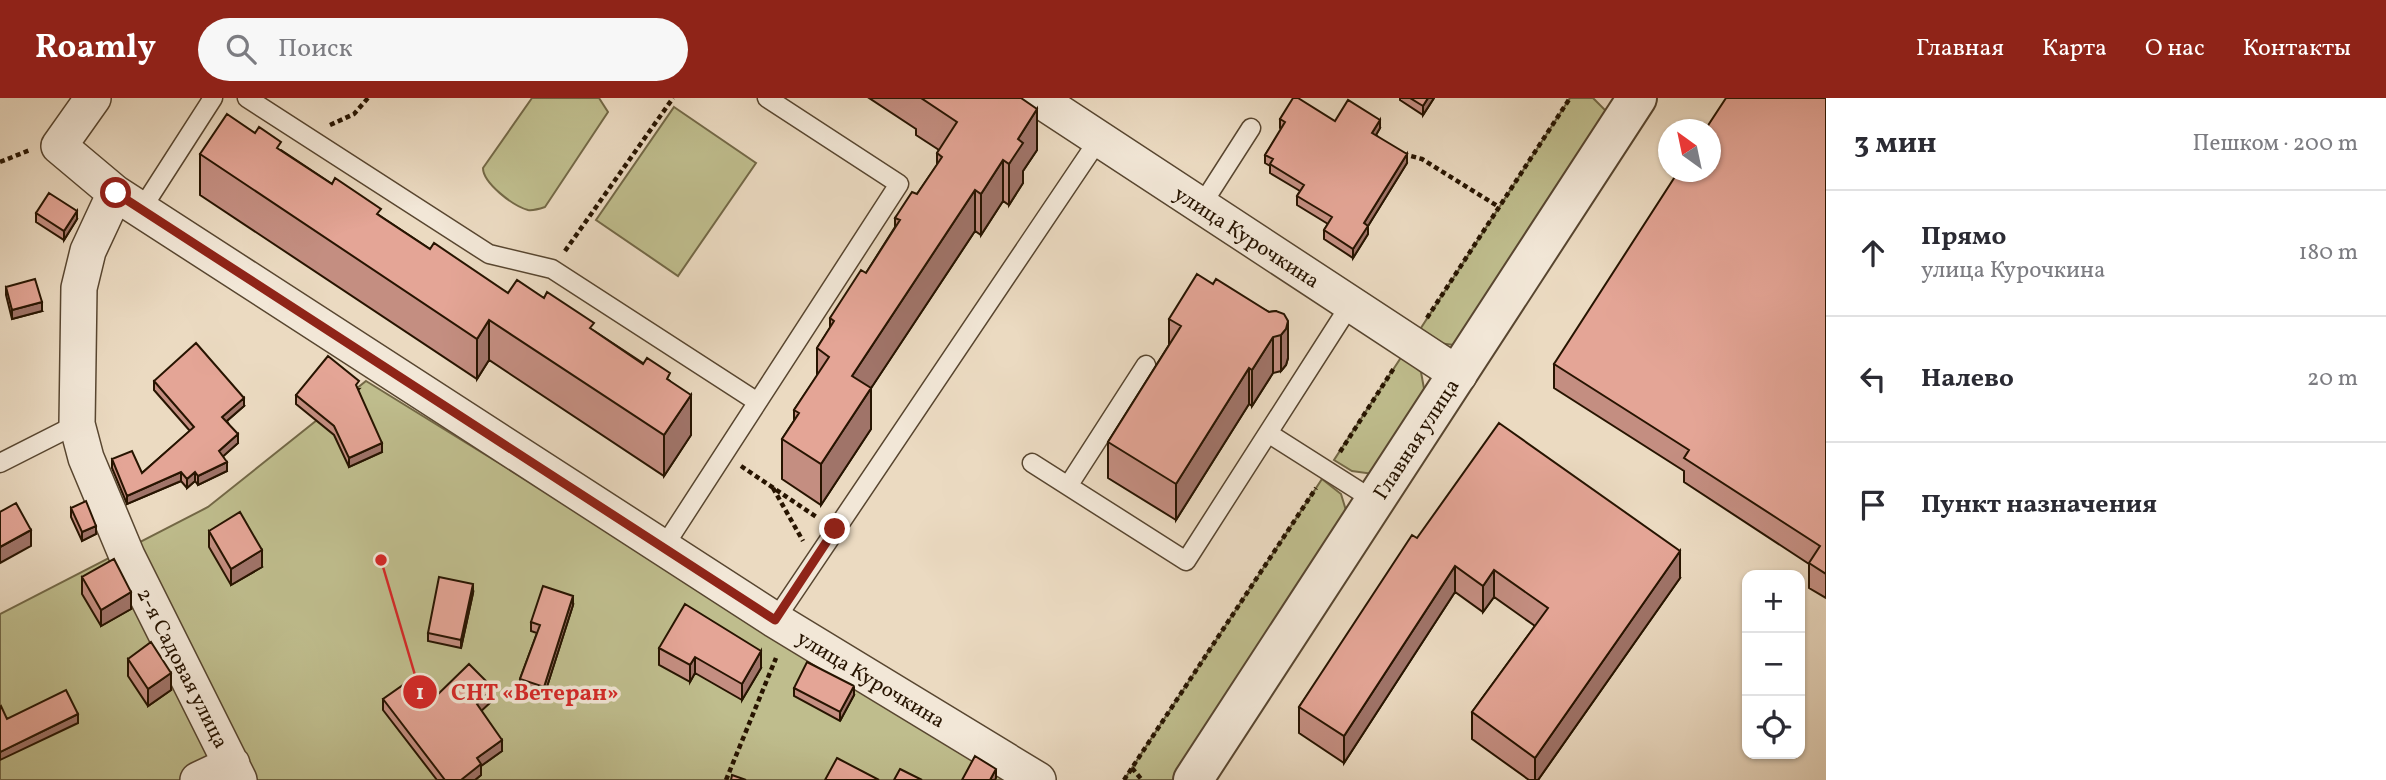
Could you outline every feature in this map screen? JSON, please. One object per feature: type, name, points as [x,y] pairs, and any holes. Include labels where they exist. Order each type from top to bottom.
[{"type":"street","name":"улица Курочкина","points":[[93,98],[59,146],[128,202],[775,620],[1038,780]]},
{"type":"street","name":"улица Курочкина","points":[[1037,98],[1458,375]]},
{"type":"street","name":"Главная улица","points":[[1193,780],[1637,98]]},
{"type":"street","name":"2-я Садовая улица","points":[[128,202],[88,251],[79,288],[78,424],[86,458],[127,556],[235,772]]},
{"type":"street","points":[[198,780],[235,772]]},
{"type":"lane","points":[[128,202],[213,98]]},
{"type":"lane","points":[[247,98],[489,254],[552,269],[756,401]]},
{"type":"lane","points":[[663,548],[756,401],[900,184],[767,98]]},
{"type":"lane","points":[[1201,206],[1251,128]]},
{"type":"lane","points":[[775,620],[1099,139]]},
{"type":"lane","points":[[1032,463],[1186,561],[1350,304]]},
{"type":"lane","points":[[1069,486],[1146,365]]},
{"type":"lane","points":[[0,463],[78,424]]},
{"type":"lane","points":[[1268,433],[1375,501]]},
{"type":"path","points":[[354,114],[368,98]]},
{"type":"path","points":[[1426,320],[1570,98]]},
{"type":"path","points":[[552,269],[671,99]]},
{"type":"path","points":[[1399,152],[1407,157],[1422,159],[1499,207]]},
{"type":"path","points":[[1124,780],[1395,367]]},
{"type":"path","points":[[723,453],[835,529]]},
{"type":"path","points":[[772,487],[814,560]]},
{"type":"path","points":[[726,780],[779,652],[775,620]]},
{"type":"path","points":[[1132,768],[1142,780]]},
{"type":"shaded area","points":[[532,98],[599,98],[608,112],[545,207],[536,210],[522,208],[500,193],[488,180],[483,168]]},
{"type":"shaded area","points":[[1570,98],[1593,98],[1610,115],[1454,345],[1438,343],[1419,331]]},
{"type":"shaded area","points":[[674,107],[756,163],[678,276],[596,220]]},
{"type":"shaded area","points":[[1402,356],[1421,372],[1425,394],[1373,474],[1352,471],[1334,460]]},
{"type":"shaded area","points":[[366,381],[1012,780],[0,780],[0,614],[208,507]]},
{"type":"shaded area","points":[[1322,479],[1341,494],[1348,517],[1175,780],[1124,780]]},
{"type":"building","points":[[921,98],[1021,98],[1037,109],[1018,139],[1023,143],[1009,164],[1003,160],[981,194],[975,190],[852,376],[871,388],[821,464],[782,439],[799,413],[794,410],[829,357],[817,348],[834,321],[830,318],[861,270],[866,273],[900,220],[895,218],[912,192],[917,194],[942,157],[937,153],[957,122]]},
{"type":"building","points":[[1293,98],[1298,98],[1335,121],[1348,100],[1380,120],[1372,133],[1407,154],[1364,223],[1368,226],[1353,249],[1324,230],[1332,217],[1297,196],[1304,185],[1270,164],[1273,159],[1265,155],[1285,122],[1280,119]]},
{"type":"building","points":[[1410,98],[1428,98],[1423,106]]},
{"type":"building","points":[[1726,98],[1826,98],[1826,574],[1809,563],[1820,546],[1684,458],[1689,450],[1554,364],[1672,182],[1721,182],[1721,119],[1712,119]]},
{"type":"building","points":[[227,114],[255,133],[259,127],[281,142],[277,148],[332,184],[335,178],[381,209],[377,214],[430,249],[434,243],[508,293],[517,280],[544,298],[547,292],[594,323],[590,328],[643,364],[647,358],[670,373],[667,379],[691,395],[664,435],[489,320],[477,339],[200,154]]},
{"type":"building","points":[[49,193],[77,211],[64,231],[36,213]]},
{"type":"building","points":[[1197,274],[1213,284],[1216,279],[1269,312],[1284,314],[1288,321],[1286,329],[1281,335],[1273,337],[1252,370],[1249,368],[1176,484],[1108,442],[1181,326],[1169,319]]},
{"type":"building","points":[[35,279],[42,302],[12,310],[6,287]]},
{"type":"building","points":[[196,343],[244,398],[222,417],[238,434],[219,451],[227,462],[198,476],[195,472],[187,479],[181,472],[127,496],[112,459],[132,451],[142,473],[194,427],[154,381]]},
{"type":"building","points":[[328,356],[359,381],[356,385],[382,443],[349,458],[334,426],[296,395]]},
{"type":"building","points":[[1499,423],[1680,551],[1535,758],[1472,712],[1548,608],[1494,570],[1483,586],[1455,566],[1344,736],[1299,707],[1412,535],[1417,538]]},
{"type":"building","points":[[86,501],[96,526],[82,532],[71,508]]},
{"type":"building","points":[[16,503],[31,530],[0,547],[0,512]]},
{"type":"building","points":[[240,512],[262,550],[231,569],[209,531]]},
{"type":"building","points":[[114,559],[131,592],[101,610],[82,577]]},
{"type":"building","points":[[439,577],[473,584],[461,640],[428,633]]},
{"type":"building","points":[[543,586],[573,596],[544,687],[520,679],[540,625],[531,622]]},
{"type":"building","points":[[685,604],[761,651],[742,684],[695,657],[690,665],[659,648]]},
{"type":"building","points":[[151,642],[171,673],[148,689],[128,659]]},
{"type":"building","points":[[807,662],[854,686],[840,712],[794,688]]},
{"type":"building","points":[[469,664],[493,688],[477,704],[502,740],[477,758],[481,764],[461,780],[445,780],[383,699],[413,678],[430,702]]},
{"type":"building","points":[[66,690],[78,714],[0,752],[1,706],[7,719]]},
{"type":"building","points":[[975,756],[996,769],[990,780],[962,780]]},
{"type":"building","points":[[837,758],[879,780],[825,780]]},
{"type":"building","points":[[900,769],[922,780],[894,780]]},
{"type":"building","points":[[732,775],[746,780],[731,780]]},
{"type":"place","name":"СНТ «Ветеран»","points":[[381,560]]},
{"type":"route","points":[[116,193],[775,620],[835,529]]}]
